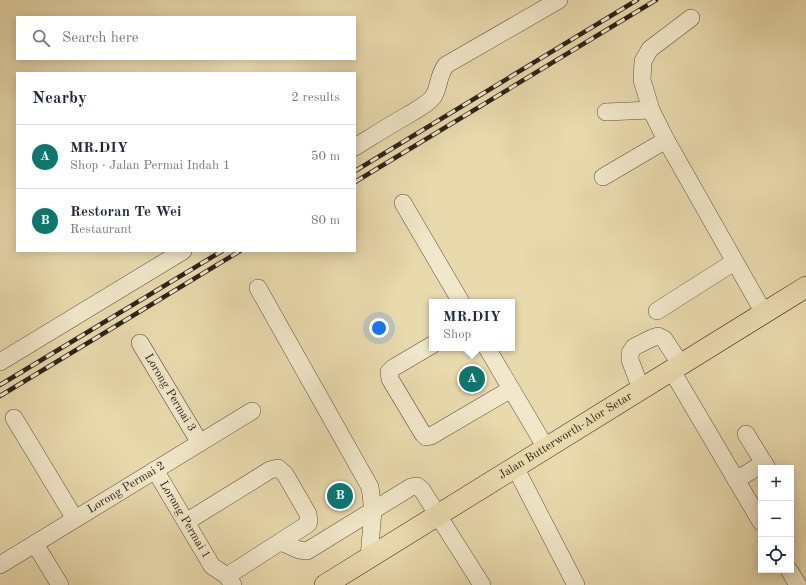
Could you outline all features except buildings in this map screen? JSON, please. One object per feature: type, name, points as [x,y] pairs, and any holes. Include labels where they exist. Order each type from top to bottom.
[{"type":"main road","name":"Jalan Butterworth-Alor Setar","points":[[325,585],[806,287]]},
{"type":"street","points":[[356,146],[433,98],[438,79],[446,65],[559,0]]},
{"type":"street","points":[[691,18],[650,49],[642,61],[642,80],[651,110],[666,140],[764,313]]},
{"type":"street","points":[[606,112],[651,110]]},
{"type":"street","points":[[603,177],[666,140]]},
{"type":"street","points":[[403,203],[459,299]]},
{"type":"street","points":[[0,362],[181,252]]},
{"type":"street","points":[[657,311],[734,262]]},
{"type":"street","points":[[258,288],[367,481],[372,494],[373,511],[369,557]]},
{"type":"street","points":[[641,389],[630,360],[630,353],[634,347],[658,336],[664,339],[676,368],[736,480],[758,517]]},
{"type":"street","name":"Lorong Permai 3","points":[[140,343],[200,442]]},
{"type":"street","points":[[429,347],[393,368],[389,372],[390,379],[426,437],[431,436],[511,389]]},
{"type":"street","points":[[489,351],[546,448]]},
{"type":"street","name":"Lorong Permai 2","points":[[0,565],[252,411]]},
{"type":"street","points":[[14,418],[76,519]]},
{"type":"street","points":[[746,434],[764,465]]},
{"type":"street","points":[[515,467],[576,585]]},
{"type":"street","points":[[186,522],[270,470],[278,468],[284,474],[308,514],[309,520],[306,526],[281,542],[230,580]]},
{"type":"street","points":[[736,480],[758,469]]},
{"type":"street","name":"Lorong Permai 1","points":[[155,470],[212,566],[230,580]]},
{"type":"street","points":[[281,542],[299,550],[307,551],[411,487],[417,486],[422,490],[482,585]]},
{"type":"street","points":[[35,544],[60,585]]},
{"type":"street","points":[[791,573],[798,585]]},
{"type":"railway","points":[[356,170],[637,0]]},
{"type":"railway","points":[[356,181],[656,0]]},
{"type":"railway","points":[[0,385],[220,252]]},
{"type":"railway","points":[[0,396],[238,252]]},
{"type":"place","name":"MR.DIY","points":[[472,379]]},
{"type":"place","name":"Restoran Te Wei","points":[[340,496]]}]
